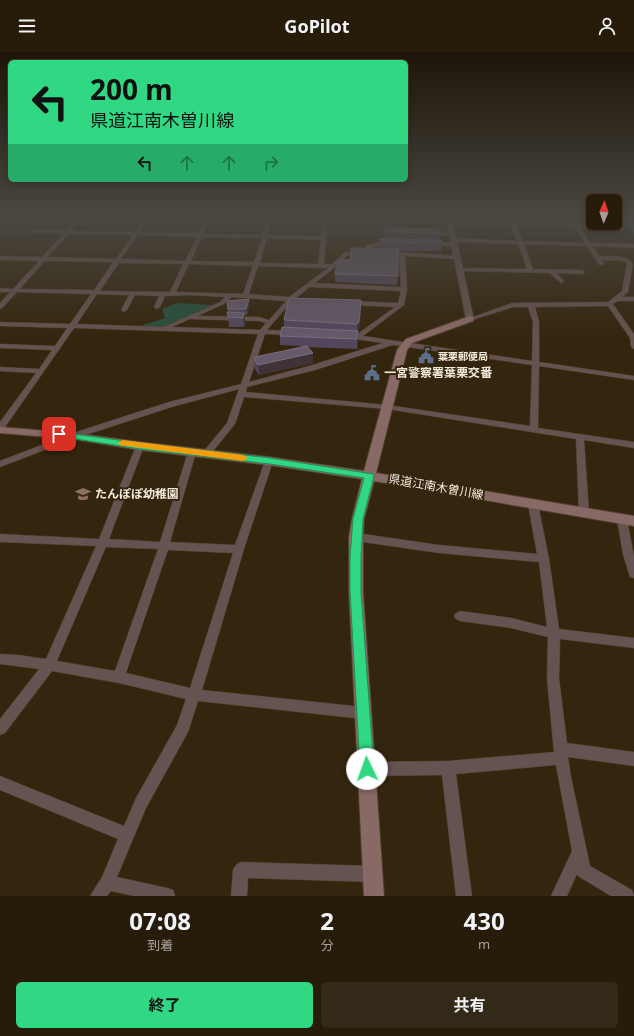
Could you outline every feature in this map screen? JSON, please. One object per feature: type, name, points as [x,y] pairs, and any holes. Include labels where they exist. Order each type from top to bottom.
[{"type":"main road","points":[[374,896],[356,592],[356,537],[362,501],[397,367],[399,344],[415,337],[470,319]]},
{"type":"main road","name":"県道江南木曽川線","points":[[0,429],[73,436],[140,446],[270,461],[369,476],[628,520]]},
{"type":"street","points":[[0,429],[119,257]]},
{"type":"street","points":[[172,294],[189,257]]},
{"type":"street","points":[[245,296],[257,257]]},
{"type":"street","points":[[321,266],[322,257]]},
{"type":"street","points":[[206,454],[231,424],[262,332],[290,299],[310,285],[342,257]]},
{"type":"street","points":[[358,337],[401,305],[404,289],[402,257]]},
{"type":"street","points":[[456,257],[470,319],[512,305],[610,304],[625,292],[630,263],[624,259],[597,258]]},
{"type":"street","points":[[527,257],[531,270]]},
{"type":"street","points":[[0,258],[333,266]]},
{"type":"street","points":[[597,258],[601,264]]},
{"type":"street","points":[[0,307],[43,259]]},
{"type":"street","points":[[459,269],[582,272]]},
{"type":"street","points":[[551,271],[561,281]]},
{"type":"street","points":[[310,285],[404,289]]},
{"type":"street","points":[[0,290],[231,295],[311,301]]},
{"type":"street","points":[[124,310],[132,294]]},
{"type":"street","points":[[157,307],[163,294]]},
{"type":"street","points":[[163,329],[222,304],[231,295]]},
{"type":"street","points":[[616,299],[634,299]]},
{"type":"street","points":[[341,302],[401,305]]},
{"type":"street","points":[[610,304],[634,338],[634,347]]},
{"type":"street","points":[[531,305],[536,322],[534,430]]},
{"type":"street","points":[[192,318],[259,319],[270,322]]},
{"type":"street","points":[[0,324],[299,334]]},
{"type":"street","points":[[336,335],[634,378]]},
{"type":"street","points":[[0,464],[73,436],[172,404],[399,344]]},
{"type":"street","points":[[0,346],[57,348]]},
{"type":"street","points":[[0,369],[41,371]]},
{"type":"street","points":[[241,394],[387,407],[634,445]]},
{"type":"street","points":[[580,437],[584,512]]},
{"type":"street","points":[[0,729],[49,666],[102,543],[140,446]]},
{"type":"street","points":[[119,677],[164,545],[192,452]]},
{"type":"street","points":[[98,896],[107,882],[140,803],[183,728],[219,617],[238,549],[270,461]]},
{"type":"street","points":[[532,504],[544,559],[554,634],[553,679],[564,777],[583,871],[626,896]]},
{"type":"street","points":[[628,520],[628,554],[634,574]]},
{"type":"street","points":[[356,537],[439,549],[544,559]]},
{"type":"street","points":[[0,538],[238,549]]},
{"type":"street","points":[[460,616],[511,623],[554,634],[634,643]]},
{"type":"street","points":[[0,659],[18,660],[119,677],[194,695],[363,713]]},
{"type":"street","points":[[367,769],[448,768],[561,753],[634,759]]},
{"type":"street","points":[[448,768],[464,896]]},
{"type":"street","points":[[0,783],[127,835]]},
{"type":"street","points":[[560,896],[579,852]]},
{"type":"street","points":[[239,896],[241,870],[373,874]]},
{"type":"street","points":[[107,882],[167,896]]},
{"type":"green space","points":[[177,303],[213,305],[162,328],[140,326],[165,318],[162,309]]},
{"type":"building","points":[[350,257],[398,257],[398,276],[335,274],[338,260],[350,260]]},
{"type":"building","points":[[289,298],[361,300],[359,322],[357,324],[284,320]]},
{"type":"building","points":[[249,299],[246,309],[228,309],[227,301]]},
{"type":"building","points":[[227,312],[244,313],[243,318],[228,317]]},
{"type":"building","points":[[282,327],[358,331],[357,339],[280,336]]},
{"type":"building","points":[[307,346],[313,353],[258,365],[254,359],[255,357]]},
{"type":"slow traffic","points":[[122,443],[243,458]]},
{"type":"place","name":"葉栗郵便局","points":[[426,356]]},
{"type":"place","name":"一宮警察署葉栗交番","points":[[372,373]]},
{"type":"place","name":"たんぽぽ幼稚園","points":[[83,494]]},
{"type":"route","points":[[59,434],[140,446],[270,461],[369,476],[358,519],[355,557],[367,769]]}]
